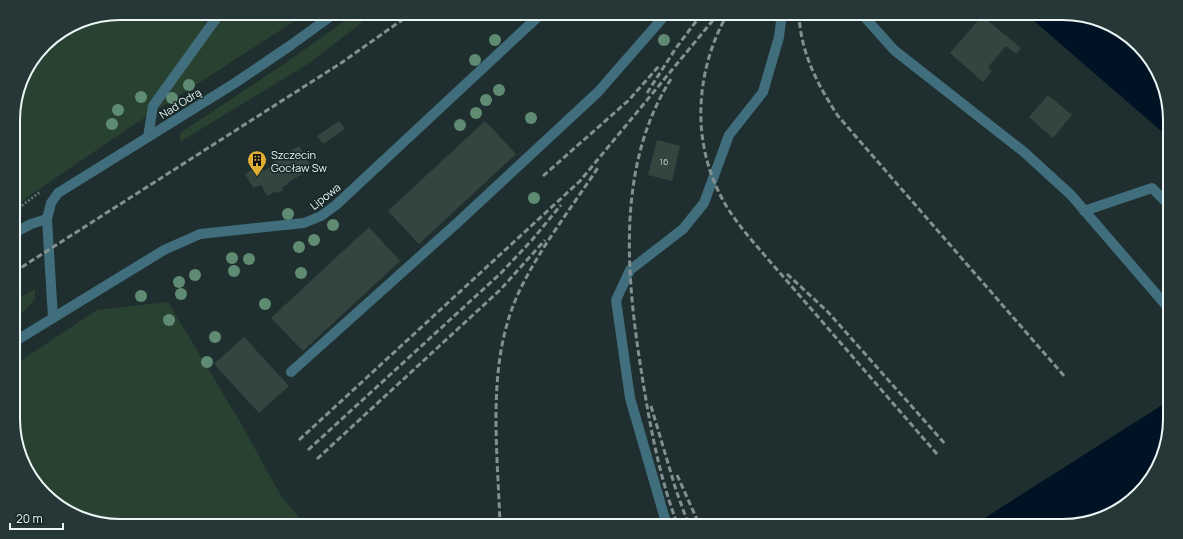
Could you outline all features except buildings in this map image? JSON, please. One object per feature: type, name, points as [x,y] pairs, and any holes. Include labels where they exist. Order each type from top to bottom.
[{"type":"street","points":[[148,137],[153,106],[215,20]]},
{"type":"street","name":"Nad Odrą","points":[[47,219],[51,203],[58,193],[262,65],[325,20]]},
{"type":"street","name":"Lipowa","points":[[20,338],[164,250],[200,234],[304,223],[321,216],[336,205],[534,20]]},
{"type":"street","points":[[291,372],[456,224],[598,92],[661,20]]},
{"type":"street","points":[[665,519],[630,398],[616,300],[630,270],[683,229],[704,203],[729,135],[763,92],[779,37],[781,20]]},
{"type":"street","points":[[867,20],[894,50],[1024,152],[1071,195],[1163,302]]},
{"type":"street","points":[[1084,211],[1152,188],[1163,199]]},
{"type":"street","points":[[20,230],[31,224],[47,219],[53,318]]},
{"type":"green space","points":[[113,20],[296,20],[132,126],[20,203],[20,113],[23,94],[33,70],[41,59],[54,45],[70,33],[88,25]]},
{"type":"green space","points":[[346,20],[365,20],[311,62],[180,142],[180,133],[284,64]]},
{"type":"green space","points":[[35,289],[35,299],[20,315],[20,298]]},
{"type":"green space","points":[[168,302],[243,427],[281,496],[300,519],[107,518],[88,514],[70,506],[49,490],[33,469],[23,445],[20,419],[20,361],[97,310]]},
{"type":"water","points":[[1033,20],[1063,20],[1089,23],[1113,33],[1134,49],[1150,70],[1160,94],[1163,133]]},
{"type":"water","points":[[1163,404],[1163,426],[1161,439],[1158,451],[1150,469],[1134,490],[1113,506],[1089,516],[1070,519],[983,519]]},
{"type":"railway","points":[[20,268],[341,63],[402,20]]},
{"type":"railway","points":[[647,93],[676,48],[697,20]]},
{"type":"railway","points":[[299,440],[580,181],[713,20]]},
{"type":"railway","points":[[725,20],[708,60],[703,84],[701,110],[702,135],[707,160],[715,184],[730,212],[750,239],[937,454]]},
{"type":"railway","points":[[800,20],[806,54],[811,67],[823,92],[838,116],[1065,377]]},
{"type":"railway","points":[[543,176],[629,100],[659,66]]},
{"type":"railway","points":[[671,79],[653,114],[640,150],[633,188],[630,227],[630,266],[637,344],[649,419],[661,473],[676,519]]},
{"type":"railway","points":[[500,519],[496,414],[500,359],[505,332],[513,306],[530,270],[552,234],[599,166]]},
{"type":"railway","points":[[308,450],[501,273],[532,240],[561,205]]},
{"type":"railway","points":[[317,459],[500,290],[545,240]]},
{"type":"railway","points":[[787,274],[827,311],[946,445]]},
{"type":"railway","points":[[651,406],[676,490],[686,519]]},
{"type":"railway","points":[[677,475],[697,519]]},
{"type":"place","name":"Szczecin Gocław Sw","points":[[257,177]]}]
